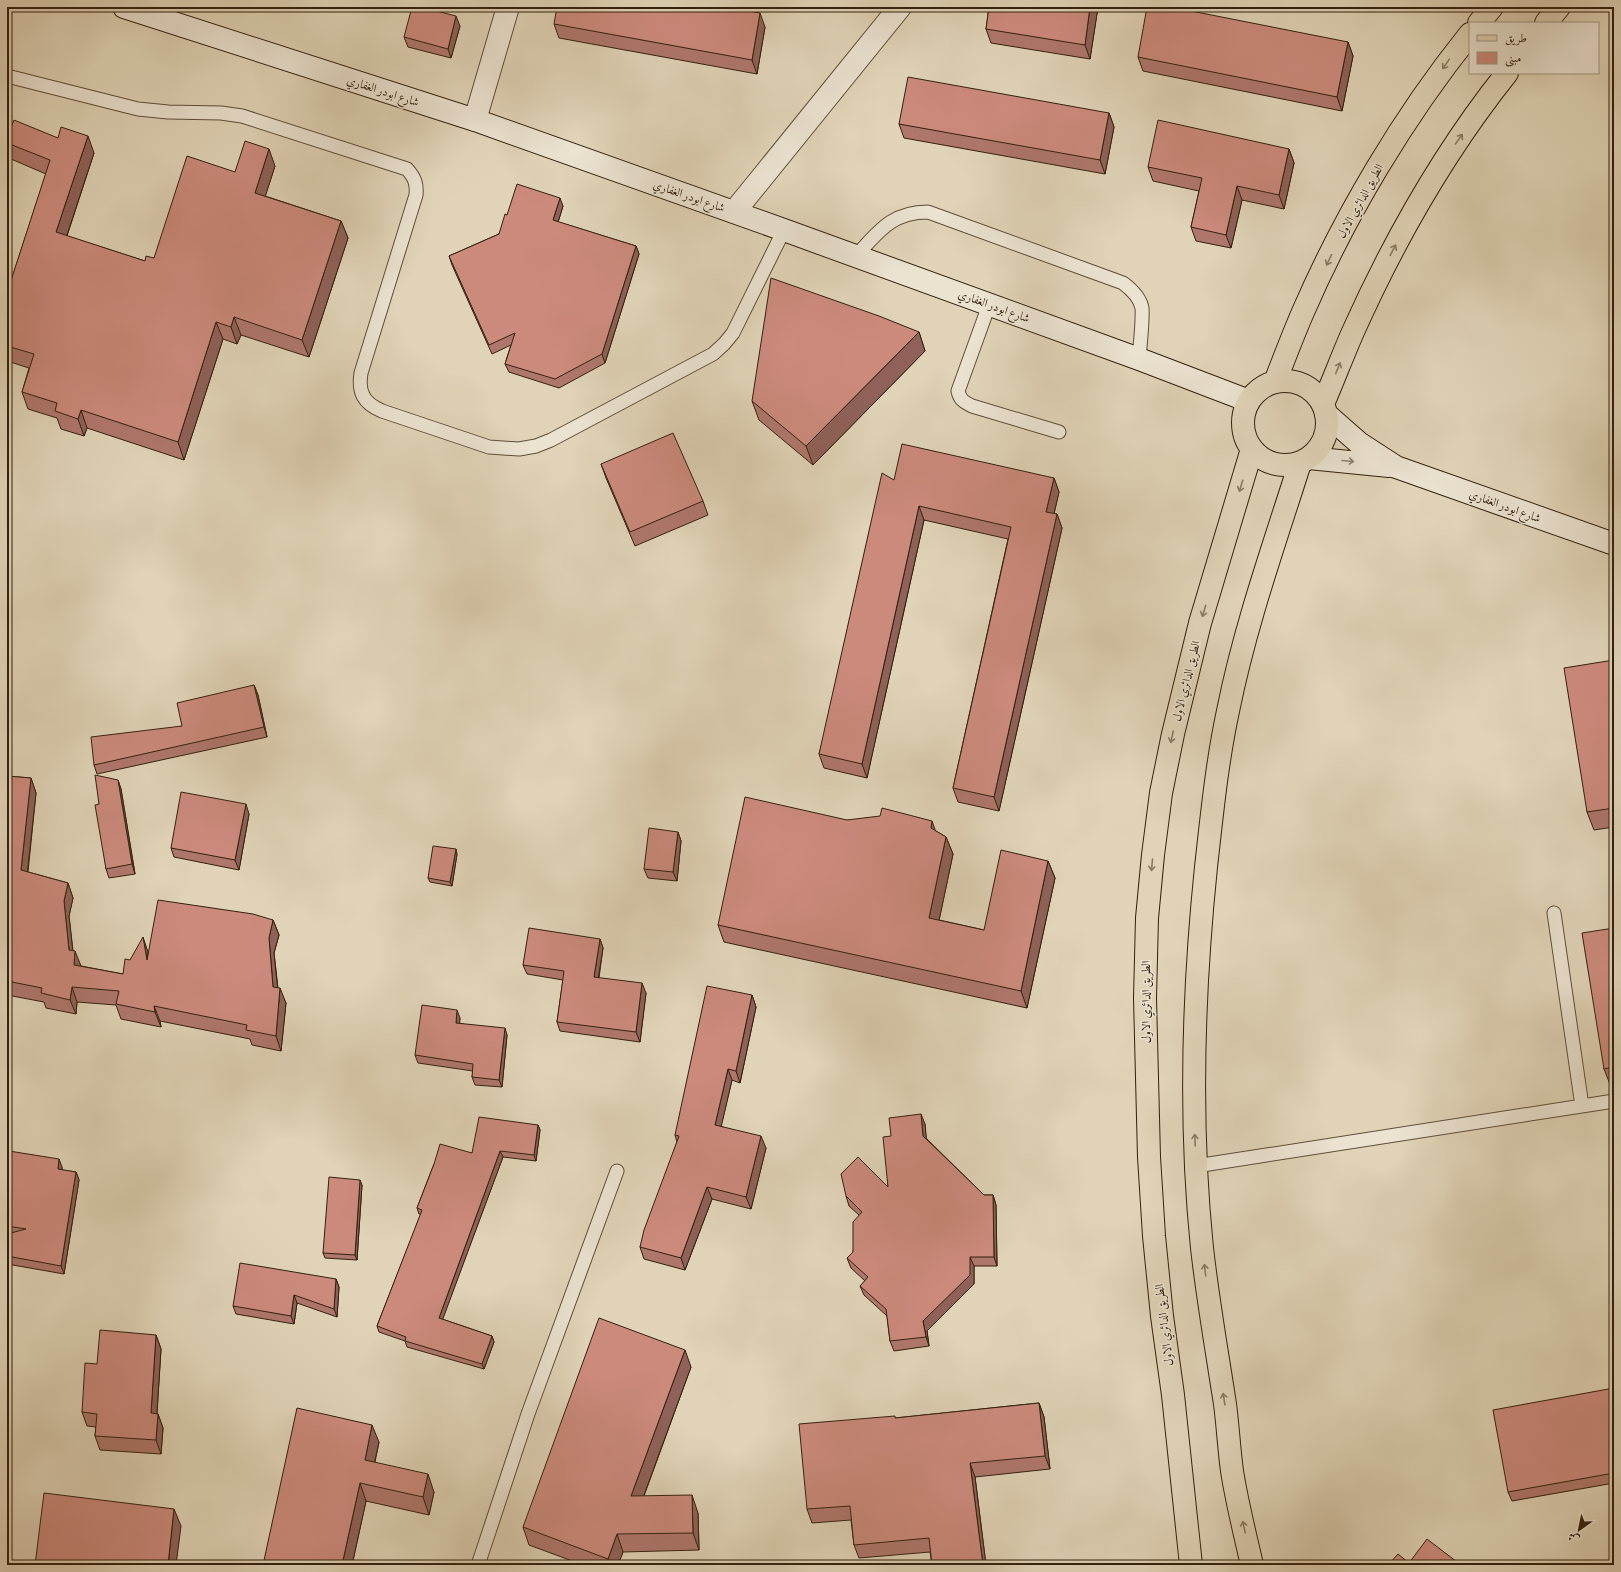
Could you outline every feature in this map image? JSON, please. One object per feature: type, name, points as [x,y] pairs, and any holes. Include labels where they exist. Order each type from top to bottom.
[{"type":"main road","points":[[1480,22],[1492,7]]},
{"type":"main road","points":[[1547,22],[1559,7]]},
{"type":"main road","name":"الطريق الدائري الاول","points":[[1275,382],[1304,311],[1335,246],[1370,182],[1408,120],[1449,59],[1469,35]]},
{"type":"main road","points":[[1325,409],[1316,395],[1308,388],[1297,383],[1286,381],[1275,382],[1265,386],[1249,401],[1244,413],[1243,426],[1246,438],[1252,449],[1262,458],[1274,464],[1287,465],[1305,460],[1318,450],[1324,439],[1327,427],[1325,409],[1352,334],[1383,270],[1417,207],[1454,146],[1506,74]]},
{"type":"main road","name":"الطريق الدائري الاول","points":[[1191,1565],[1173,1395],[1162,1316],[1149,1165],[1145,998],[1147,918],[1161,793],[1173,734],[1200,623],[1252,449]]},
{"type":"main road","points":[[1252,1565],[1232,1472],[1225,1405],[1212,1326],[1202,1247],[1196,1166],[1194,1088],[1195,1011],[1199,933],[1214,790],[1228,711],[1250,615],[1305,460]]},
{"type":"street","name":"شارع ابودر الغفاري","points":[[124,7],[475,120],[856,256],[1139,359],[1249,401]]},
{"type":"street","points":[[475,120],[508,7]]},
{"type":"street","points":[[734,212],[900,7]]},
{"type":"street","name":"شارع ابودر الغفاري","points":[[1325,409],[1359,443],[1396,467]]},
{"type":"street","name":"شارع ابودر الغفاري","points":[[1305,460],[1352,461],[1396,467],[1614,544]]},
{"type":"lane","points":[[7,76],[138,109],[168,112],[214,112],[242,116],[407,169],[414,177],[417,186],[416,195],[361,372],[360,384],[362,394],[367,402],[382,411],[489,447],[519,449],[536,446],[551,440],[713,354],[733,333],[784,230]]},
{"type":"lane","points":[[856,256],[882,228],[892,220],[905,214],[928,212],[1127,286],[1142,307],[1139,359]]},
{"type":"lane","points":[[989,305],[958,391],[959,398],[972,406],[1059,432]]},
{"type":"lane","points":[[1554,914],[1582,1106]]},
{"type":"lane","points":[[1196,1166],[1614,1101]]},
{"type":"lane","points":[[478,1565],[528,1414],[617,1171]]},
{"type":"building","points":[[412,7],[421,7],[456,16],[448,49],[404,37]]},
{"type":"building","points":[[557,7],[726,7],[760,13],[752,60],[554,24]]},
{"type":"building","points":[[989,7],[1090,7],[1085,45],[986,29]]},
{"type":"building","points":[[1147,7],[1171,7],[1348,42],[1337,97],[1138,57]]},
{"type":"building","points":[[908,77],[1109,113],[1100,160],[899,124]]},
{"type":"building","points":[[14,120],[58,138],[61,127],[88,136],[56,232],[145,261],[146,256],[154,258],[187,156],[235,172],[245,141],[269,149],[255,193],[341,221],[302,340],[234,317],[231,327],[216,322],[178,442],[81,410],[78,419],[55,411],[57,403],[22,392],[34,354],[7,346],[7,293],[50,160],[7,143],[7,137]]},
{"type":"building","points":[[1158,120],[1289,149],[1279,195],[1237,186],[1226,235],[1191,227],[1202,178],[1148,167]]},
{"type":"building","points":[[517,184],[560,198],[553,220],[636,246],[602,354],[555,379],[505,364],[515,333],[489,345],[449,256],[499,234]]},
{"type":"building","points":[[771,278],[879,316],[919,332],[806,446],[752,401]]},
{"type":"building","points":[[673,433],[703,501],[630,532],[601,464]]},
{"type":"building","points":[[902,444],[1054,478],[1046,512],[1057,514],[994,797],[953,788],[1011,527],[919,506],[862,764],[819,754],[882,473],[894,480]]},
{"type":"building","points":[[1614,660],[1614,808],[1587,812],[1564,668]]},
{"type":"building","points":[[254,685],[264,727],[94,765],[91,737],[182,726],[177,703]]},
{"type":"building","points":[[95,775],[118,780],[132,864],[106,869],[95,805],[99,804]]},
{"type":"building","points":[[7,776],[31,778],[21,870],[68,883],[64,901],[69,950],[75,951],[74,965],[123,974],[125,959],[130,960],[143,937],[147,960],[158,900],[253,914],[273,920],[269,938],[273,987],[280,988],[276,1036],[246,1030],[247,1025],[154,1006],[155,1012],[116,1004],[119,991],[72,987],[70,1000],[41,993],[42,988],[7,981]]},
{"type":"building","points":[[181,792],[246,804],[235,860],[171,848]]},
{"type":"building","points":[[745,797],[847,820],[880,816],[882,808],[932,821],[931,828],[946,837],[929,918],[984,930],[1001,850],[1048,861],[1021,991],[718,925]]},
{"type":"building","points":[[649,828],[678,832],[673,872],[644,869]]},
{"type":"building","points":[[433,846],[456,849],[450,882],[428,878]]},
{"type":"building","points":[[529,928],[600,939],[594,977],[642,983],[636,1032],[557,1022],[564,971],[523,965]]},
{"type":"building","points":[[1614,928],[1614,1067],[1604,1069],[1582,933]]},
{"type":"building","points":[[707,986],[752,995],[736,1071],[728,1069],[715,1125],[761,1136],[746,1197],[707,1187],[681,1258],[640,1247],[644,1230],[679,1136],[675,1135]]},
{"type":"building","points":[[422,1005],[457,1010],[456,1023],[505,1028],[499,1080],[472,1077],[473,1064],[415,1055]]},
{"type":"building","points":[[921,1114],[923,1136],[984,1195],[993,1195],[994,1257],[970,1257],[970,1275],[923,1321],[926,1337],[890,1341],[886,1309],[860,1286],[868,1277],[847,1258],[853,1252],[853,1222],[862,1212],[846,1196],[841,1174],[858,1157],[888,1187],[883,1137],[891,1136],[889,1118]]},
{"type":"building","points":[[479,1117],[538,1125],[534,1155],[500,1151],[439,1318],[492,1336],[482,1364],[405,1341],[406,1337],[377,1326],[422,1210],[417,1208],[440,1144],[472,1153]]},
{"type":"building","points":[[9,1151],[59,1159],[58,1169],[76,1172],[61,1266],[7,1256],[7,1234],[26,1229],[7,1226],[7,1163]]},
{"type":"building","points":[[329,1177],[360,1180],[355,1255],[323,1253]]},
{"type":"building","points":[[240,1263],[336,1279],[334,1309],[294,1295],[291,1316],[233,1306]]},
{"type":"building","points":[[599,1318],[685,1350],[631,1496],[692,1495],[693,1533],[617,1534],[608,1559],[523,1527]]},
{"type":"building","points":[[100,1330],[156,1335],[151,1413],[158,1414],[156,1440],[95,1436],[97,1414],[82,1412],[85,1363],[97,1364]]},
{"type":"building","points":[[1614,1388],[1614,1473],[1508,1492],[1493,1410]]},
{"type":"building","points":[[1039,1403],[1045,1456],[970,1463],[983,1565],[932,1565],[929,1538],[854,1545],[850,1506],[807,1509],[799,1424],[895,1416],[895,1418]]},
{"type":"building","points":[[297,1408],[372,1425],[365,1460],[428,1474],[423,1497],[360,1483],[342,1565],[263,1565]]},
{"type":"building","points":[[44,1493],[174,1509],[168,1565],[35,1565]]},
{"type":"building","points":[[1427,1539],[1461,1565],[1388,1565],[1398,1554],[1409,1563]]}]
